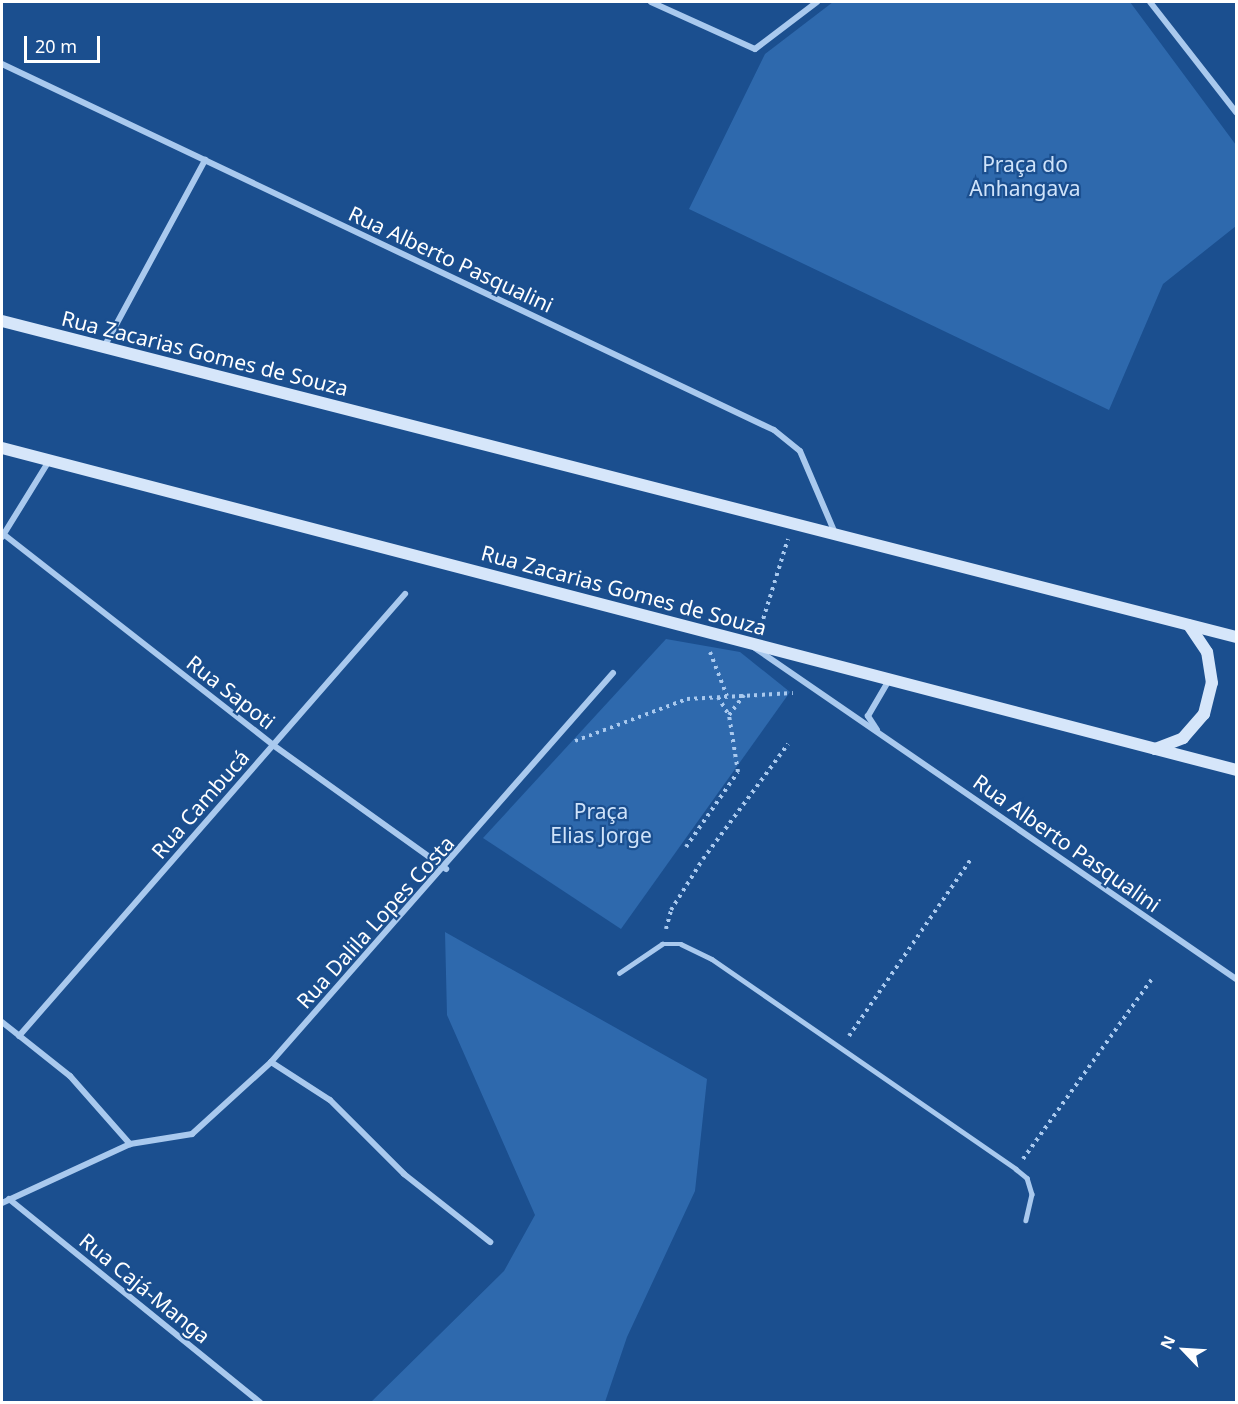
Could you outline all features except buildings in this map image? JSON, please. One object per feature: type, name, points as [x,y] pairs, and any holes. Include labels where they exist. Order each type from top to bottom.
[{"type":"main road","name":"Rua Zacarias Gomes de Souza","points":[[2,321],[1236,637]]},
{"type":"main road","name":"Rua Zacarias Gomes de Souza","points":[[2,448],[1236,770]]},
{"type":"main road","points":[[1155,749],[1183,738],[1204,714],[1212,683],[1207,652],[1189,625]]},
{"type":"street","points":[[651,2],[755,49],[817,2]]},
{"type":"street","points":[[1150,2],[1236,112]]},
{"type":"street","name":"Rua Alberto Pasqualini","points":[[2,64],[774,430],[800,451],[836,535]]},
{"type":"street","points":[[104,347],[205,160]]},
{"type":"street","points":[[2,535],[49,461]]},
{"type":"street","name":"Rua Sapoti","points":[[2,535],[273,745],[446,869]]},
{"type":"street","name":"Rua Cambucá","points":[[20,1036],[405,594]]},
{"type":"street","name":"Rua Alberto Pasqualini","points":[[750,643],[1236,979]]},
{"type":"street","name":"Rua Dalila Lopes Costa","points":[[2,1203],[130,1144],[192,1134],[271,1062],[446,869],[613,673]]},
{"type":"street","points":[[878,733],[868,716],[889,680]]},
{"type":"street","points":[[2,1022],[70,1076],[130,1144]]},
{"type":"street","points":[[271,1062],[330,1100],[404,1174],[490,1242]]},
{"type":"street","name":"Rua Cajá-Manga","points":[[9,1199],[260,1402]]},
{"type":"lane","points":[[619,973],[662,944],[681,944],[712,959],[842,1047],[1027,1178],[1032,1194],[1026,1220]]},
{"type":"path","points":[[750,643],[792,524]]},
{"type":"path","points":[[702,630],[727,696]]},
{"type":"path","points":[[548,750],[687,699],[818,692]]},
{"type":"path","points":[[729,715],[744,695]]},
{"type":"path","points":[[686,847],[738,772],[729,715],[718,697]]},
{"type":"path","points":[[662,944],[671,910],[788,744]]},
{"type":"path","points":[[842,1047],[972,858]]},
{"type":"path","points":[[1016,1169],[1152,979]]},
{"type":"green space","name":"Praça do Anhangava","points":[[833,2],[1130,2],[1236,145],[1236,226],[1163,284],[1109,410],[689,209],[765,54]]},
{"type":"green space","name":"Praça Elias Jorge","points":[[666,639],[740,652],[790,692],[621,929],[483,838]]},
{"type":"green space","points":[[445,932],[707,1079],[695,1191],[627,1337],[605,1402],[371,1402],[504,1271],[535,1215],[447,1015]]}]
